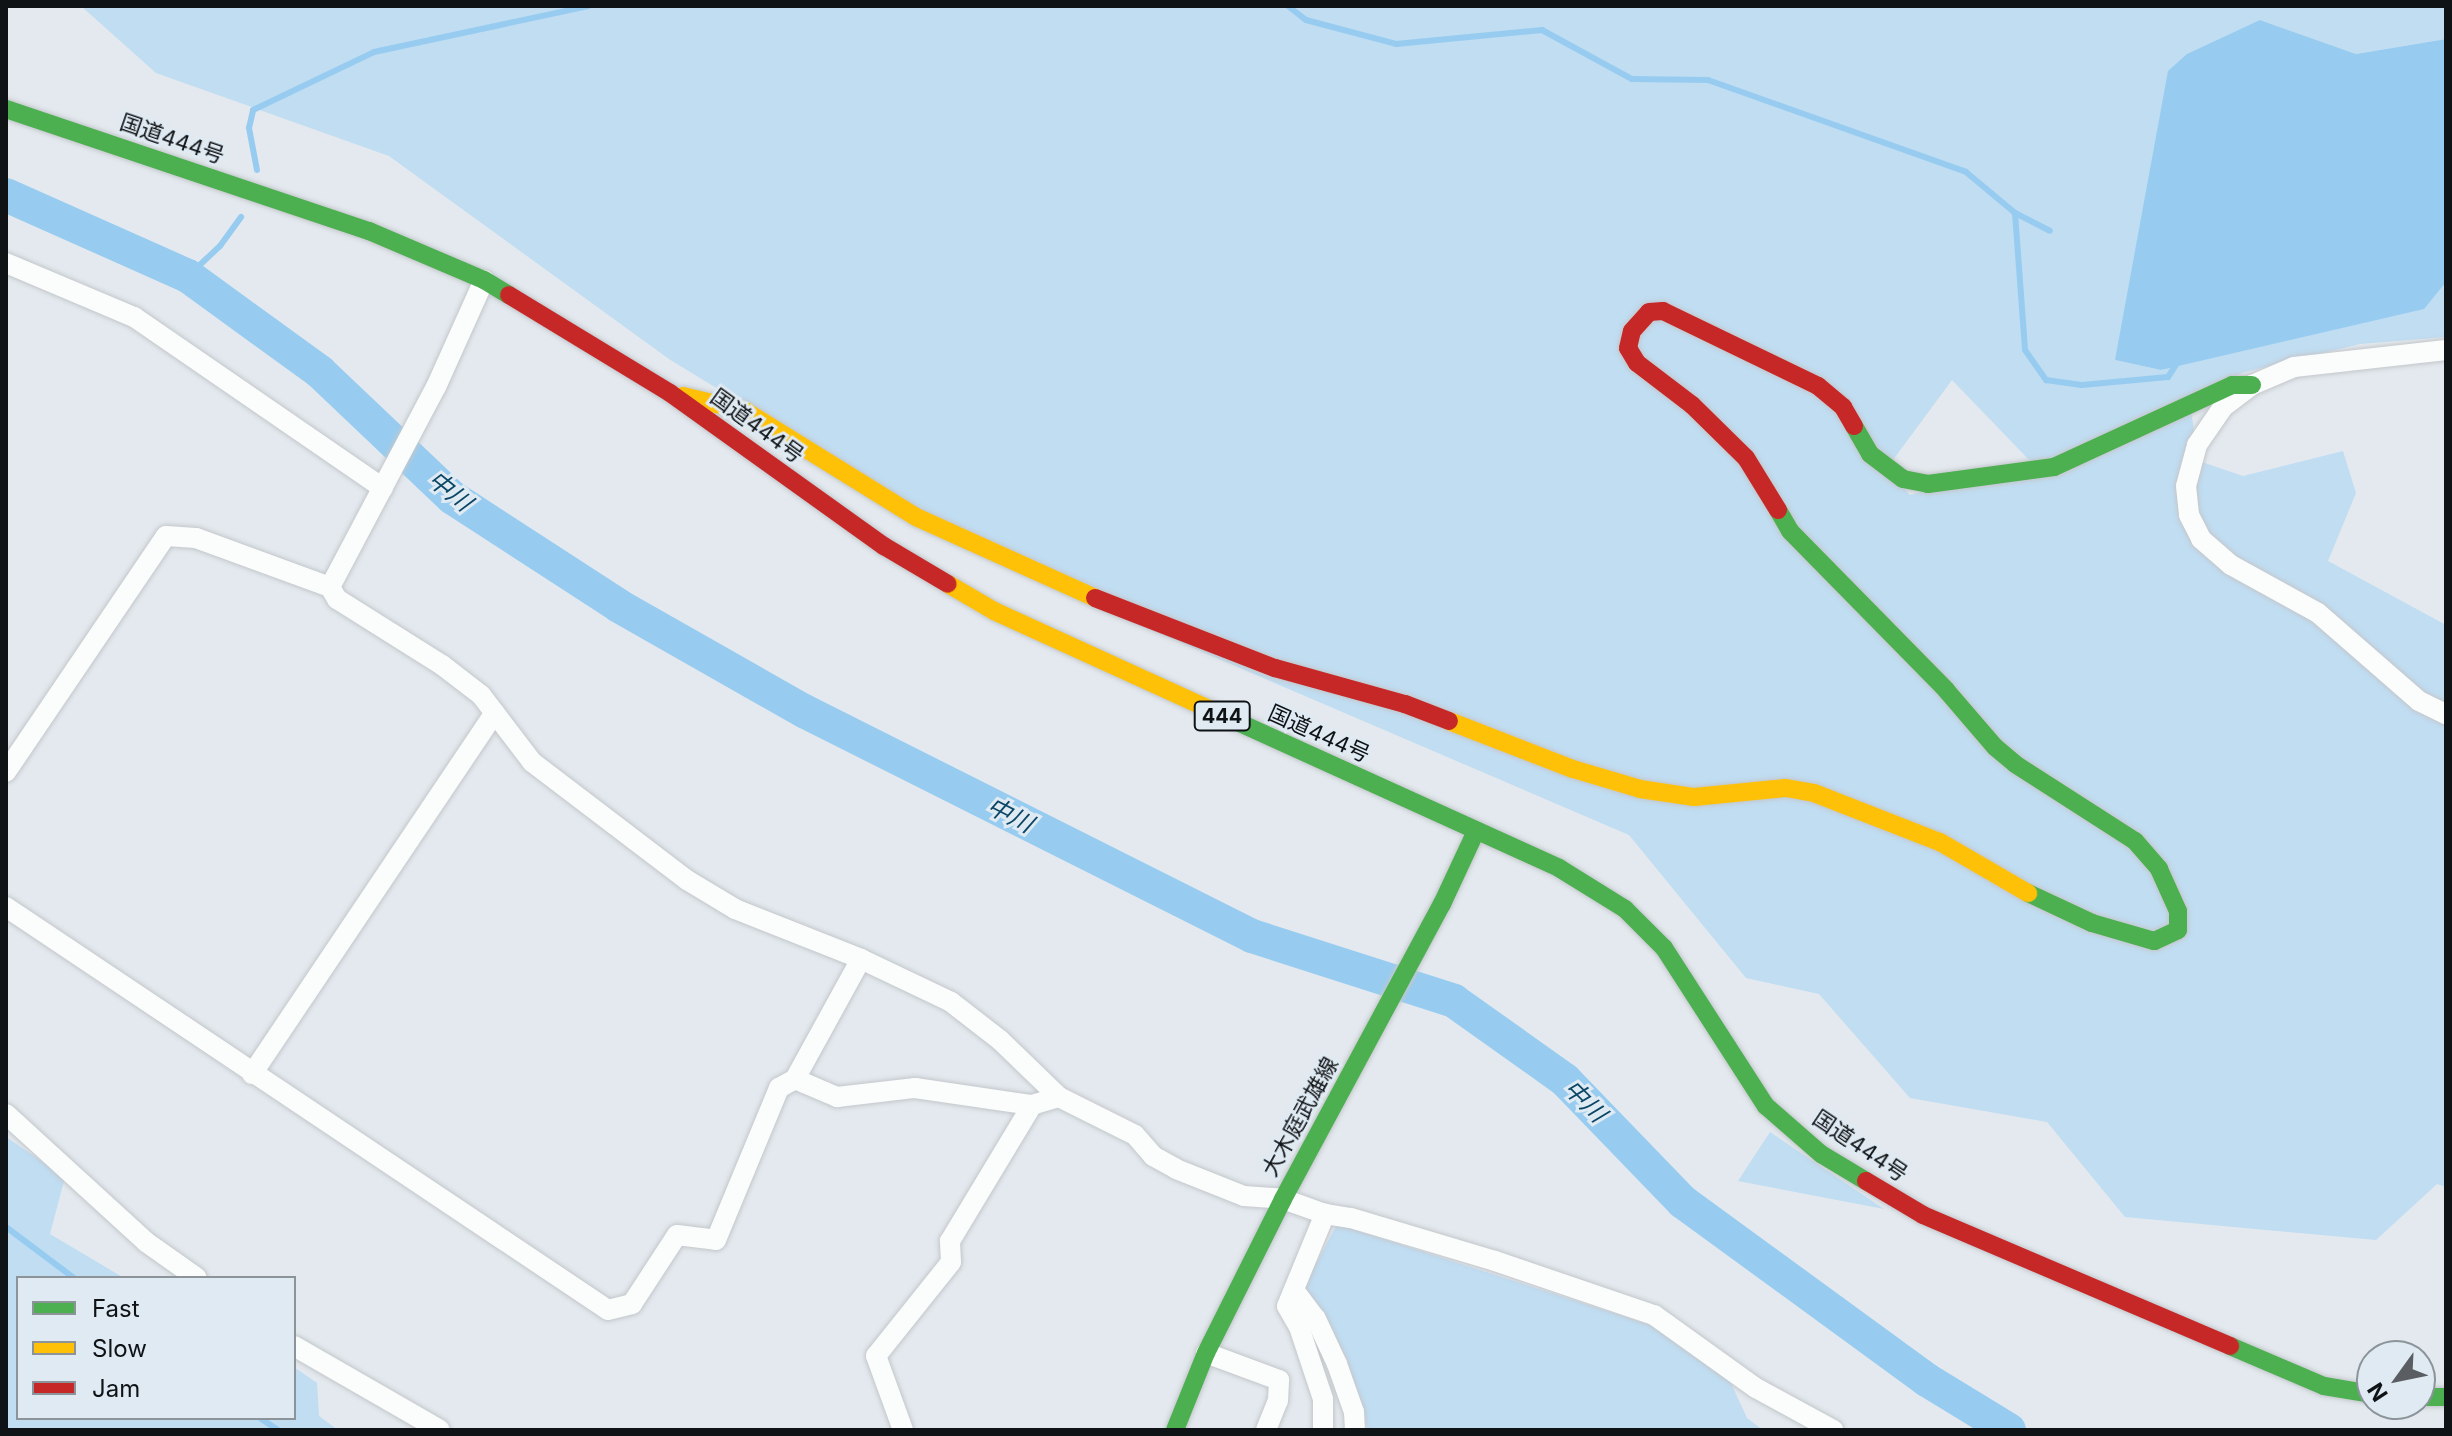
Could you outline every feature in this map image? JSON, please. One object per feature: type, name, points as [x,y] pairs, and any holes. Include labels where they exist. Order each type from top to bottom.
[{"type":"main road","name":"国道444号","points":[[6,109],[369,231],[484,280],[670,393],[884,546],[994,611],[1559,868],[1625,909],[1664,948],[1766,1106],[1821,1154],[1923,1215],[2324,1386],[2356,1391]]},
{"type":"main road","points":[[670,393],[745,411],[916,517],[1049,580],[1275,668],[1405,704],[1573,769],[1640,789],[1694,797],[1786,788],[1814,793],[1940,842],[2043,901],[2092,923],[2154,941],[2178,930],[2178,911],[2174,895],[2143,850],[2135,841],[2015,764],[1995,747],[1946,690],[1790,531],[1746,458],[1692,405],[1637,363],[1628,348],[1632,331],[1649,312],[1663,311],[1818,386],[1843,407],[1870,454],[1903,479],[1928,484],[2054,467],[2167,418],[2232,385],[2252,385]]},
{"type":"main road","name":"大木庭武雄線","points":[[1175,1430],[1206,1353],[1283,1199],[1442,904],[1476,831]]},
{"type":"street","points":[[6,263],[134,317],[383,488]]},
{"type":"street","points":[[330,587],[436,387],[484,280]]},
{"type":"street","points":[[2446,350],[2294,367],[2252,385],[2223,407],[2197,445],[2186,486],[2189,515],[2201,539],[2231,565],[2318,613],[2419,701],[2446,714]]},
{"type":"street","points":[[6,772],[166,536],[196,538],[330,587],[337,599],[442,665],[481,695],[532,762],[687,880],[735,909],[861,959],[951,1002],[1000,1040],[1059,1097],[1135,1135],[1153,1156],[1176,1169],[1244,1196],[1283,1199],[1325,1214],[1351,1218],[1495,1261],[1654,1315],[1756,1388],[1833,1430]]},
{"type":"street","points":[[252,1074],[495,713]]},
{"type":"street","points":[[6,907],[608,1310],[632,1304],[677,1235],[716,1240],[779,1088],[795,1079],[861,959]]},
{"type":"street","points":[[795,1079],[837,1097],[915,1088],[1032,1105],[1059,1097]]},
{"type":"street","points":[[903,1430],[876,1356],[951,1262],[950,1241],[1032,1105]]},
{"type":"street","points":[[6,1114],[146,1242],[194,1276]]},
{"type":"street","points":[[1323,1430],[1323,1399],[1299,1327],[1287,1306],[1325,1214]]},
{"type":"street","points":[[1294,1290],[1316,1319],[1337,1364],[1354,1412],[1355,1430]]},
{"type":"street","points":[[296,1347],[440,1430]]},
{"type":"street","points":[[1206,1353],[1279,1380]]},
{"type":"street","points":[[1279,1380],[1311,1359]]},
{"type":"street","points":[[1266,1430],[1278,1401],[1279,1380]]},
{"type":"shaded area","points":[[81,6],[2446,6],[2446,39],[2356,54],[2260,20],[2115,360],[2161,370],[2446,282],[2446,337],[2360,344],[2241,373],[2190,405],[2199,461],[2243,476],[2343,451],[2356,493],[2328,561],[2446,625],[2446,1187],[2437,1184],[2376,1240],[2125,1217],[2047,1122],[1910,1098],[1819,994],[1746,978],[1629,835],[1016,572],[669,359],[389,156],[156,73]],"holes":[[[1952,380],[2032,463],[1910,495],[1887,468]]]},
{"type":"shaded area","points":[[1770,1132],[1884,1209],[1738,1181]]},
{"type":"shaded area","points":[[6,1137],[65,1177],[50,1234],[121,1276],[16,1276],[16,1420],[296,1420],[296,1368],[317,1383],[319,1416],[338,1430],[6,1430]]},
{"type":"shaded area","points":[[1337,1224],[1657,1327],[1730,1381],[1747,1418],[1763,1430],[1368,1430],[1347,1359],[1304,1287]]},
{"type":"water","points":[[2260,20],[2356,54],[2446,39],[2446,282],[2424,309],[2161,370],[2115,360],[2168,71],[2187,54]]},
{"type":"waterway","points":[[257,170],[249,128],[253,110],[374,52],[588,6]]},
{"type":"waterway","points":[[1288,6],[1306,20],[1396,44],[1542,30],[1632,79],[1708,80],[1966,172],[2015,213],[2050,231]]},
{"type":"waterway","name":"中川","points":[[6,195],[188,276],[320,372],[453,498],[619,606],[804,711],[1252,936],[1454,1001],[1565,1080],[1683,1202],[1927,1380],[2009,1430]]},
{"type":"waterway","points":[[2015,213],[2025,350],[2046,380],[2082,385],[2168,377],[2177,363]]},
{"type":"waterway","points":[[188,276],[220,246],[241,217]]},
{"type":"waterway","points":[[6,1227],[71,1276]]},
{"type":"waterway","points":[[263,1420],[278,1430]]},
{"type":"traffic: fast","points":[[6,109],[369,231],[484,280],[509,295]]},
{"type":"traffic: fast","points":[[1854,426],[1870,454],[1903,479],[1928,484],[2054,467],[2232,385],[2252,385]]},
{"type":"traffic: fast","points":[[1778,510],[1790,531],[1946,690],[1995,747],[2015,764],[2135,841],[2159,869],[2178,911],[2178,930],[2154,941],[2092,923],[2028,893]]},
{"type":"traffic: fast","points":[[1231,719],[1559,868],[1625,909],[1664,948],[1766,1106],[1821,1154],[1866,1181]]},
{"type":"traffic: fast","points":[[1175,1430],[1206,1353],[1283,1199],[1442,904],[1476,831]]},
{"type":"traffic: fast","points":[[2230,1346],[2324,1386],[2356,1391]]},
{"type":"traffic: fast","points":[[2436,1397],[2446,1397]]},
{"type":"traffic: slow","points":[[683,396],[745,411],[916,517],[1095,598]]},
{"type":"traffic: slow","points":[[948,584],[994,611],[1231,719]]},
{"type":"traffic: slow","points":[[1449,721],[1573,769],[1640,789],[1694,797],[1786,788],[1814,793],[1940,842],[2028,893]]},
{"type":"traffic: jam","points":[[509,295],[670,393],[884,546],[948,584]]},
{"type":"traffic: jam","points":[[1778,510],[1746,458],[1692,405],[1637,363],[1628,348],[1632,331],[1649,312],[1663,311],[1818,386],[1843,407],[1854,426]]},
{"type":"traffic: jam","points":[[1095,598],[1275,668],[1405,704],[1449,721]]},
{"type":"traffic: jam","points":[[1866,1181],[1923,1215],[2230,1346]]}]
